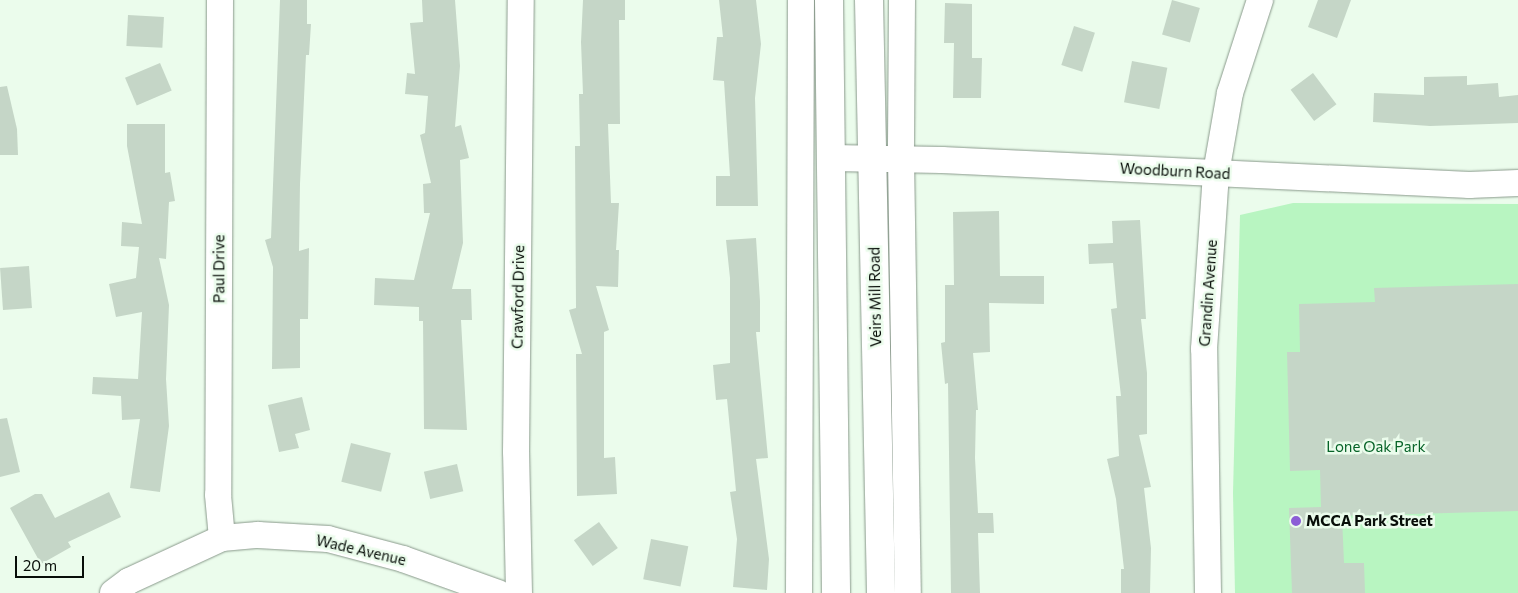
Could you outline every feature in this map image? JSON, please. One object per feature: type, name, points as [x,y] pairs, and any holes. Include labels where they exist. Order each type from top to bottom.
[{"type":"main road","points":[[829,0],[836,593]]},
{"type":"main road","name":"Veirs Mill Road","points":[[869,0],[881,593]]},
{"type":"street","name":"Paul Drive","points":[[220,0],[218,495],[222,538]]},
{"type":"street","name":"Crawford Drive","points":[[519,593],[516,452],[521,0]]},
{"type":"street","points":[[799,593],[801,0]]},
{"type":"street","name":"Veirs Mill Road","points":[[902,0],[900,158],[908,593]]},
{"type":"street","name":"Grandin Avenue","points":[[1208,593],[1204,349],[1216,173],[1230,93],[1260,0]]},
{"type":"street","name":"Woodburn Road","points":[[832,158],[900,158],[1469,185],[1518,183]]},
{"type":"street","name":"Wade Avenue","points":[[113,593],[130,581],[222,538],[258,535],[328,539],[403,559],[498,593]]},
{"type":"green space","name":"Lone Oak Park","points":[[1293,203],[1518,204],[1518,593],[1235,593],[1233,493],[1240,215]]},
{"type":"building","points":[[280,0],[307,0],[307,24],[311,24],[309,55],[306,55],[299,251],[309,248],[308,319],[300,319],[300,368],[272,369],[273,267],[265,240],[271,238]]},
{"type":"building","points":[[422,0],[455,0],[460,66],[455,127],[461,125],[469,158],[460,160],[463,243],[452,289],[471,289],[472,320],[461,320],[467,430],[424,429],[423,321],[419,321],[419,307],[374,305],[375,278],[414,280],[430,213],[424,213],[423,184],[431,183],[420,135],[425,133],[428,96],[405,94],[407,73],[415,74],[410,23],[423,22]]},
{"type":"building","points":[[583,0],[625,0],[625,20],[619,20],[620,124],[608,124],[611,203],[619,203],[616,250],[619,250],[618,287],[596,286],[609,330],[604,332],[604,458],[615,457],[617,494],[577,496],[576,354],[582,354],[569,310],[576,308],[575,146],[580,146],[579,94],[583,94],[581,42]]},
{"type":"building","points":[[719,0],[756,0],[761,44],[755,98],[758,206],[716,206],[716,176],[730,176],[724,81],[713,80],[717,37],[723,37]]},
{"type":"building","points":[[1172,0],[1200,8],[1190,43],[1162,35]]},
{"type":"building","points":[[1318,0],[1351,0],[1337,38],[1308,27]]},
{"type":"building","points":[[945,3],[972,4],[972,58],[982,58],[981,98],[953,98],[954,43],[944,43]]},
{"type":"building","points":[[128,15],[164,17],[162,48],[126,46]]},
{"type":"building","points":[[1074,26],[1095,33],[1082,72],[1061,65]]},
{"type":"building","points":[[1132,61],[1167,68],[1159,109],[1124,102]]},
{"type":"building","points":[[160,63],[172,91],[137,105],[125,78]]},
{"type":"building","points":[[1313,73],[1336,104],[1314,121],[1291,90]]},
{"type":"building","points":[[1467,76],[1467,85],[1498,83],[1499,97],[1518,95],[1518,123],[1430,126],[1373,122],[1374,93],[1424,95],[1424,77]]},
{"type":"building","points":[[7,86],[17,129],[18,155],[0,155],[0,87]]},
{"type":"building","points":[[127,124],[165,124],[165,173],[170,172],[175,201],[169,202],[166,259],[159,258],[169,305],[166,379],[169,426],[160,492],[130,488],[140,419],[122,420],[121,396],[92,394],[93,377],[138,379],[142,312],[116,317],[109,284],[136,278],[139,247],[121,246],[122,222],[142,224],[127,146]]},
{"type":"building","points":[[999,211],[1000,276],[1044,276],[1044,304],[989,303],[990,352],[973,353],[978,410],[976,410],[975,458],[978,513],[993,513],[994,533],[978,533],[980,593],[951,593],[948,383],[945,384],[941,343],[945,342],[945,285],[954,285],[953,212]]},
{"type":"building","points":[[1140,220],[1146,319],[1141,319],[1147,373],[1147,434],[1139,435],[1151,487],[1144,488],[1151,548],[1150,593],[1121,593],[1121,569],[1124,569],[1116,499],[1107,459],[1119,456],[1116,396],[1121,396],[1111,309],[1117,308],[1113,263],[1089,264],[1088,244],[1113,243],[1112,221]]},
{"type":"building","points":[[756,238],[760,332],[756,332],[768,458],[756,459],[769,559],[767,590],[733,587],[737,539],[730,492],[736,491],[727,399],[716,400],[713,365],[730,363],[730,278],[726,240]]},
{"type":"building","points":[[29,266],[32,308],[3,310],[0,268]]},
{"type":"building","points":[[1518,284],[1518,511],[1342,516],[1344,563],[1364,563],[1365,593],[1292,593],[1289,508],[1321,507],[1320,470],[1290,471],[1287,352],[1300,352],[1299,304],[1375,302],[1374,288]]},
{"type":"building","points":[[302,397],[310,430],[295,434],[299,448],[279,452],[268,405]]},
{"type":"building","points":[[7,418],[20,472],[0,477],[0,419]]},
{"type":"building","points":[[351,443],[391,453],[381,492],[341,482]]},
{"type":"building","points":[[457,464],[463,491],[430,499],[424,472]]},
{"type":"building","points":[[109,492],[121,517],[68,542],[71,547],[41,564],[10,508],[35,494],[42,494],[55,518]]},
{"type":"building","points":[[599,522],[618,548],[593,566],[574,540]]},
{"type":"building","points":[[651,539],[688,546],[680,586],[643,579]]},
{"type":"place","name":"MCCA Park Street","points":[[1296,521]]}]
